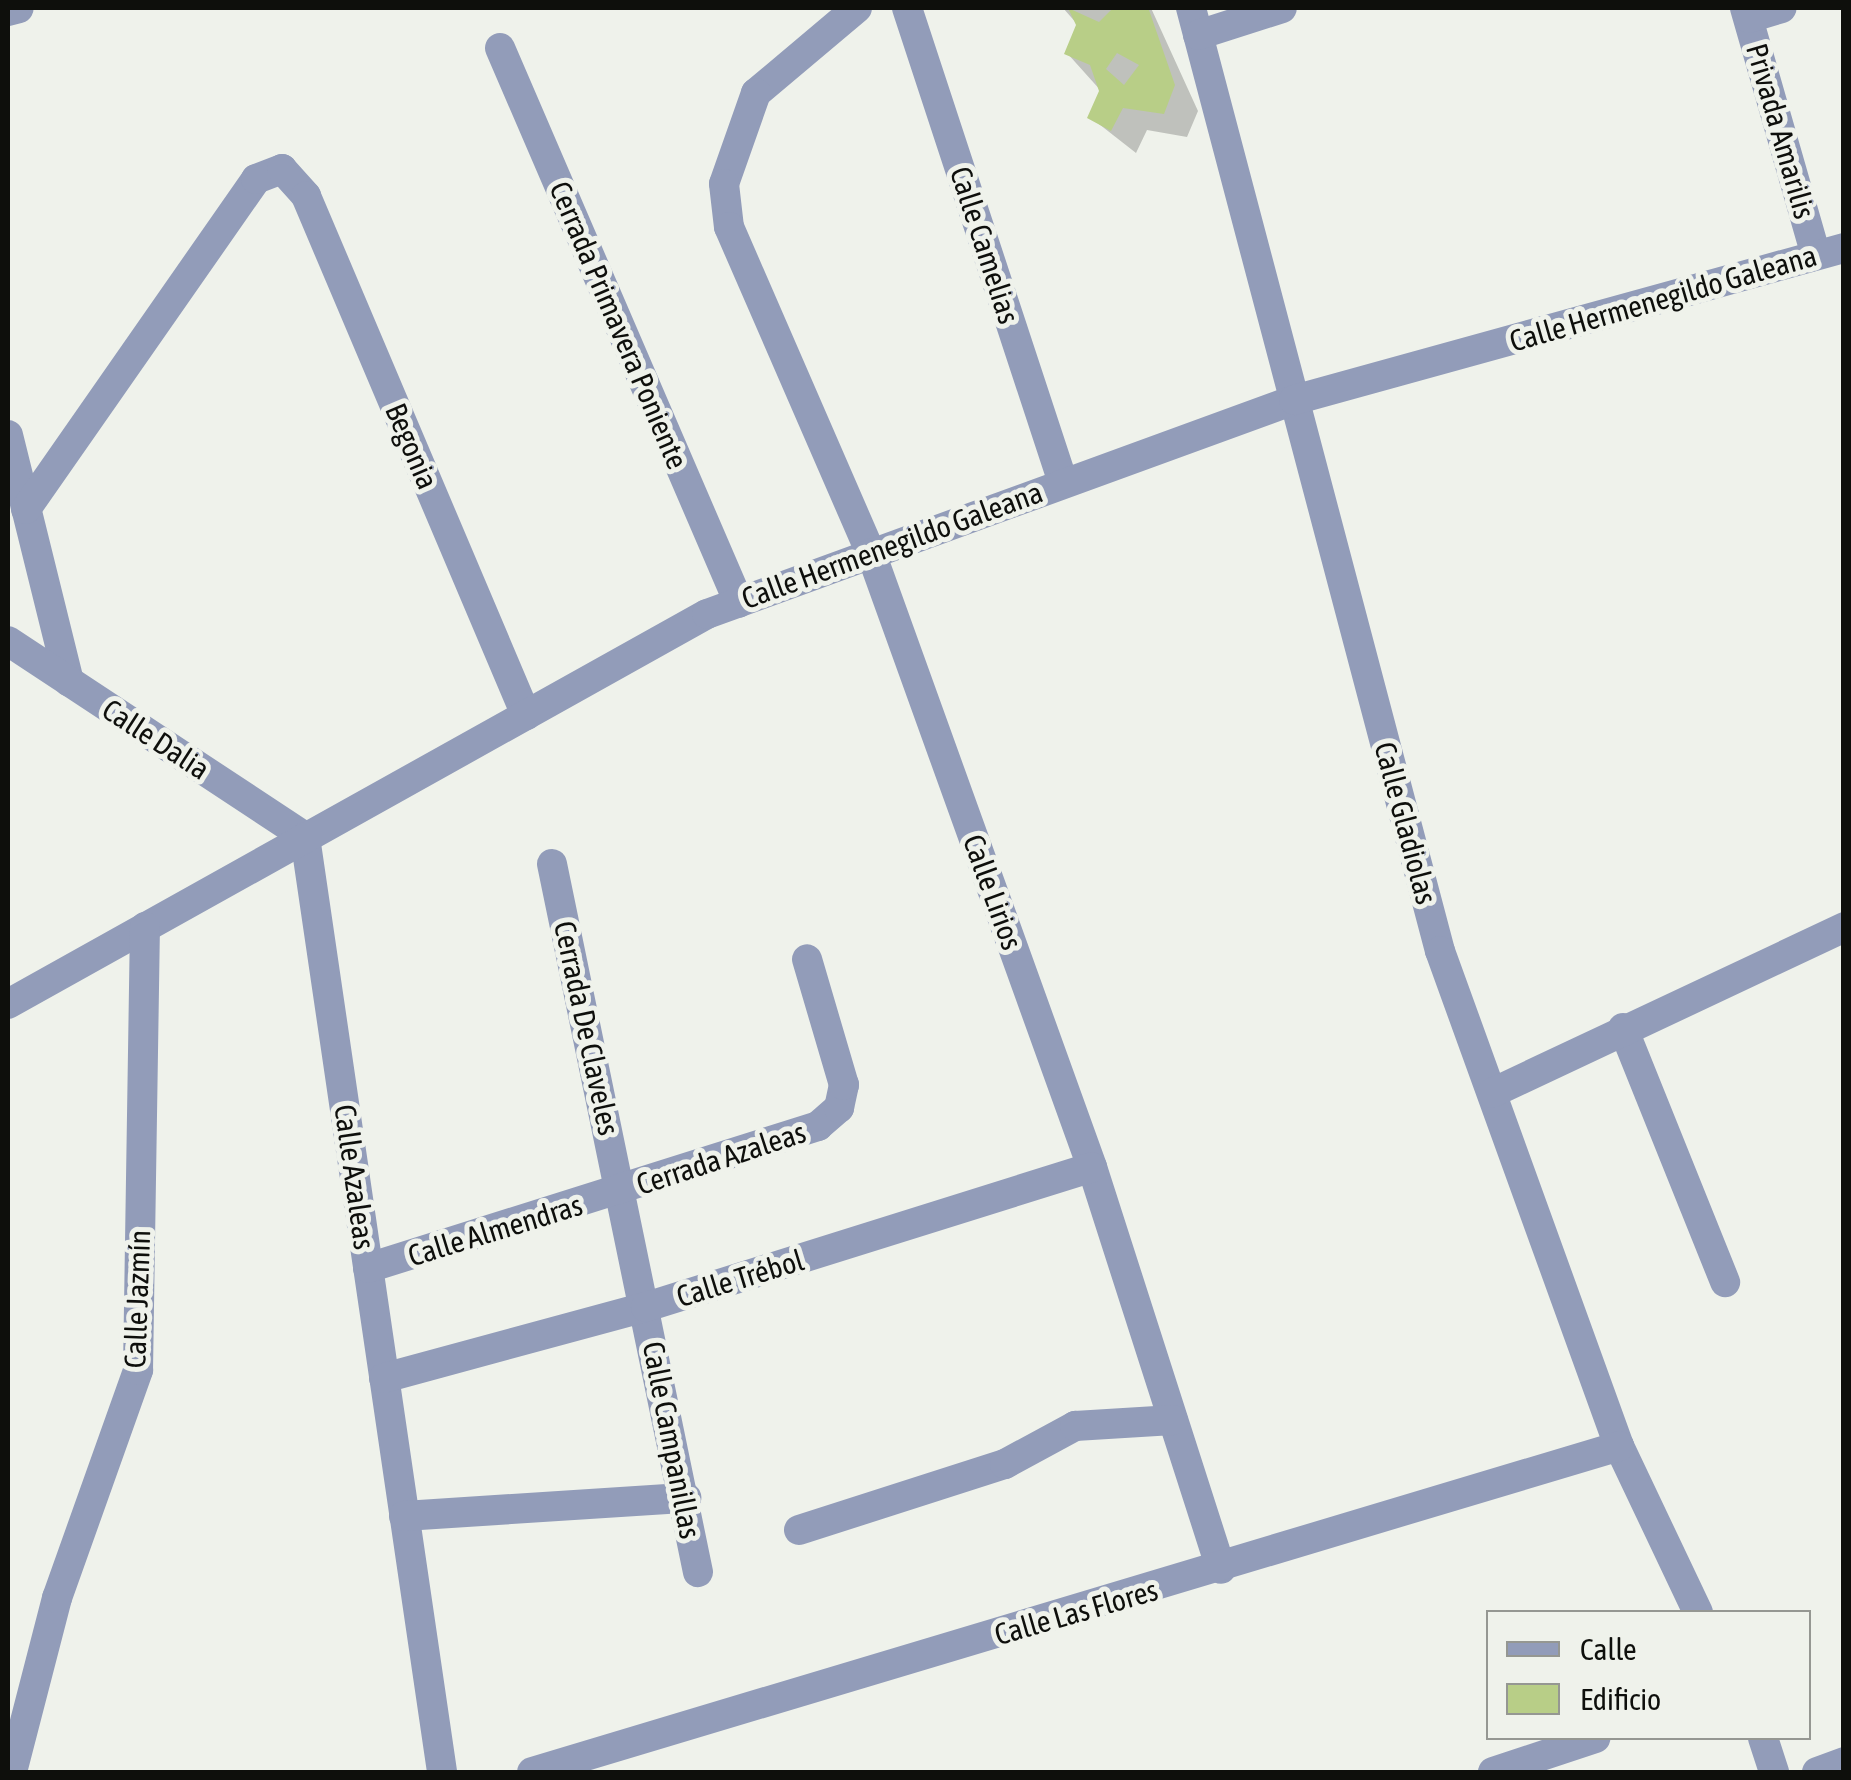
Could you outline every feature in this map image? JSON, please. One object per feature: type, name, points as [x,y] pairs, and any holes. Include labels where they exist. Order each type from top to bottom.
[{"type":"street","points":[[8,11],[19,8]]},
{"type":"street","name":"Calle Camelias","points":[[908,8],[1062,482]]},
{"type":"street","points":[[1194,21],[1282,8]]},
{"type":"street","points":[[1747,13],[1781,8]]},
{"type":"street","name":"Calle Lirios","points":[[838,12],[756,93],[724,184],[730,227],[871,553],[1092,1167],[1221,1569]]},
{"type":"street","name":"Privada Amarilis","points":[[1747,13],[1830,251]]},
{"type":"street","name":"Calle Gladiolas","points":[[1194,21],[1440,951],[1619,1446],[1697,1610]]},
{"type":"street","name":"Cerrada Primavera Poniente","points":[[500,48],[738,603]]},
{"type":"street","name":"Begonia","points":[[26,509],[256,179],[269,169],[295,179],[526,715]]},
{"type":"street","name":"Calle Hermenegildo Galeana","points":[[8,1004],[526,715],[738,603],[1294,400],[1830,251]]},
{"type":"street","points":[[8,435],[69,682]]},
{"type":"street","name":"Calle Dalia","points":[[8,642],[305,837]]},
{"type":"street","name":"Calle Azaleas","points":[[305,837],[442,1772]]},
{"type":"street","name":"Cerrada De Claveles","points":[[552,864],[646,1308]]},
{"type":"street","name":"Calle Jazmín","points":[[12,1772],[57,1598],[138,1370],[146,927]]},
{"type":"street","points":[[1492,1093],[1844,927]]},
{"type":"street","name":"Cerrada Azaleas","points":[[621,1192],[818,1126],[839,1108],[844,1085],[807,959]]},
{"type":"street","points":[[1624,1028],[1726,1282]]},
{"type":"street","name":"Calle Trébol","points":[[384,1378],[646,1308],[1092,1167]]},
{"type":"street","name":"Calle Almendras","points":[[368,1268],[621,1192]]},
{"type":"street","name":"Calle Campanillas","points":[[646,1308],[698,1572]]},
{"type":"street","points":[[799,1530],[1005,1464],[1075,1426],[1173,1420]]},
{"type":"street","name":"Calle Las Flores","points":[[532,1772],[1221,1569],[1619,1446]]},
{"type":"street","points":[[404,1516],[686,1498]]},
{"type":"street","points":[[1494,1772],[1589,1740]]},
{"type":"street","points":[[1765,1740],[1774,1772]]},
{"type":"street","points":[[1817,1772],[1844,1762]]},
{"type":"building","points":[[1068,8],[1099,22],[1113,8],[1149,10],[1175,85],[1164,114],[1123,108],[1111,131],[1087,118],[1099,91],[1090,65],[1064,54],[1076,25]],"holes":[[[1117,53],[1139,65],[1124,85],[1106,69]]]}]
